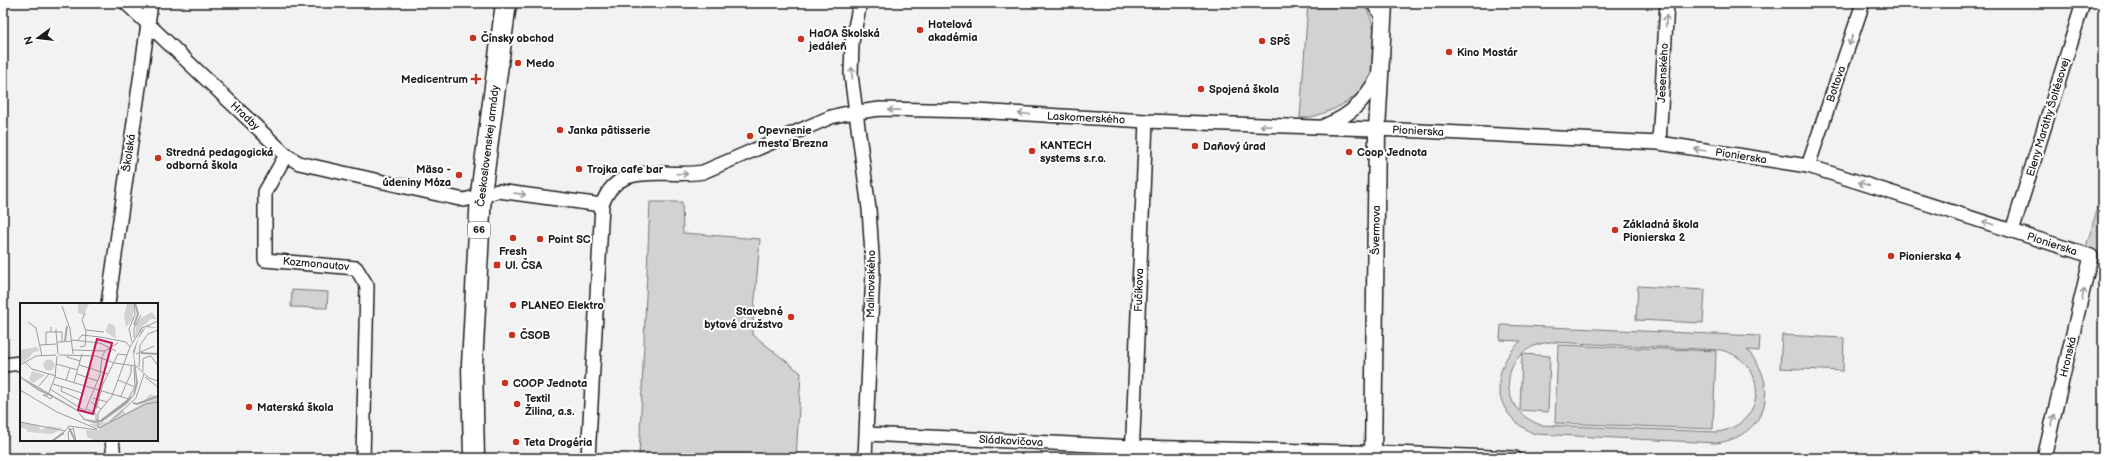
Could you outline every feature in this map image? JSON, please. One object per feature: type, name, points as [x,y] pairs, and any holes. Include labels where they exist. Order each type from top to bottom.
[{"type":"main road","name":"Československej armády","points":[[474,458],[472,365],[481,194],[506,3]]},
{"type":"street","name":"Hradby","points":[[126,3],[286,154],[299,163],[464,200],[481,194],[498,191],[602,205]]},
{"type":"street","name":"Školská","points":[[108,303],[147,23],[152,3]]},
{"type":"street","name":"Malinovského","points":[[860,3],[852,42],[851,60],[872,241],[873,270],[866,458]]},
{"type":"street","points":[[1373,3],[1383,11]]},
{"type":"street","name":"Jesenského","points":[[1659,143],[1667,3]]},
{"type":"street","name":"Bottova","points":[[1808,166],[1863,3]]},
{"type":"street","name":"Eleny Maróthy Šoltésovej","points":[[2012,231],[2083,3]]},
{"type":"street","name":"Švermova","points":[[1373,455],[1377,130],[1383,11]]},
{"type":"street","name":"Laskomerského","points":[[1311,128],[1342,119],[1362,103],[1380,74]]},
{"type":"street","name":"Laskomerského","points":[[856,112],[880,109],[976,111],[1146,121],[1377,130]]},
{"type":"street","points":[[588,458],[602,205],[608,190],[622,179],[648,172],[686,174],[703,172],[831,118],[856,112]]},
{"type":"street","name":"Fučíkova","points":[[1133,453],[1146,121]]},
{"type":"street","name":"Pionierska","points":[[1377,130],[1659,143],[1808,166],[2092,256]]},
{"type":"street","name":"Kozmonautov","points":[[286,154],[265,192],[265,260],[356,268],[367,286],[363,458]]},
{"type":"street","name":"Hronská","points":[[2044,458],[2092,256]]},
{"type":"street","points":[[3,365],[20,363]]},
{"type":"street","name":"Sládkovičova","points":[[867,434],[1133,453],[1515,458]]},
{"type":"street","points":[[112,441],[114,458]]},
{"type":"shaded area","points":[[1308,3],[1362,3],[1371,20],[1376,45],[1373,69],[1361,90],[1342,105],[1329,111],[1312,117],[1300,118]]},
{"type":"shaded area","points":[[2103,190],[2103,257],[2085,250]]},
{"type":"shaded area","points":[[650,202],[682,202],[683,233],[760,239],[752,334],[801,373],[796,458],[639,458]]},
{"type":"shaded area","points":[[1638,286],[1705,290],[1703,323],[1636,320]]},
{"type":"shaded area","points":[[292,290],[328,292],[327,308],[291,307]]},
{"type":"shaded area","points":[[1501,325],[1760,336],[1759,351],[1747,350],[1758,364],[1764,378],[1766,393],[1764,407],[1757,420],[1748,430],[1734,438],[1717,443],[1535,434],[1521,426],[1510,416],[1503,405],[1499,379],[1503,366],[1510,353],[1521,341],[1500,340]],"holes":[[[1551,342],[1721,350],[1737,357],[1748,367],[1755,379],[1756,392],[1753,406],[1746,418],[1734,427],[1718,432],[1541,425],[1526,417],[1515,406],[1510,393],[1509,379],[1513,366],[1521,354],[1534,346]]]},
{"type":"shaded area","points":[[1782,335],[1844,338],[1843,371],[1780,368]]},
{"type":"shaded area","points":[[1558,345],[1716,351],[1713,429],[1555,423]]},
{"type":"shaded area","points":[[1522,354],[1550,356],[1548,412],[1520,410]]},
{"type":"place","name":"Hotelová akadémia","points":[[920,30]]},
{"type":"place","name":"Čínsky obchod","points":[[473,38]]},
{"type":"place","name":"HaOA Školská jedáleň","points":[[801,39]]},
{"type":"place","name":"SPŠ","points":[[1262,41]]},
{"type":"place","name":"Kino Mostár","points":[[1449,52]]},
{"type":"place","name":"Medo","points":[[518,63]]},
{"type":"place","name":"Medicentrum","points":[[476,79]]},
{"type":"place","name":"Spojená škola","points":[[1201,89]]},
{"type":"place","name":"Janka pâtisserie","points":[[560,130]]},
{"type":"place","name":"Opevnenie mesta Brezna","points":[[750,136]]},
{"type":"place","name":"Daňový úrad","points":[[1195,146]]},
{"type":"place","name":"KANTECH systems s.r.o.","points":[[1032,151]]},
{"type":"place","name":"Coop Jednota","points":[[1349,152]]},
{"type":"place","name":"Stredná pedagogická odborná škola","points":[[158,158]]},
{"type":"place","name":"Trojka cafe bar","points":[[579,169]]},
{"type":"place","name":"Mäso - údeniny Móza","points":[[459,175]]},
{"type":"place","name":"Základná škola Pionierska 2","points":[[1615,230]]},
{"type":"place","name":"Fresh","points":[[513,238]]},
{"type":"place","name":"Point SC","points":[[540,239]]},
{"type":"place","name":"Pionierska 4","points":[[1891,256]]},
{"type":"place","name":"Ul. ČSA","points":[[497,265]]},
{"type":"place","name":"PLANEO Elektro","points":[[513,305]]},
{"type":"place","name":"Stavebné bytové družstvo","points":[[791,317]]},
{"type":"place","name":"ČSOB","points":[[512,335]]},
{"type":"place","name":"COOP Jednota","points":[[505,383]]},
{"type":"place","name":"Textil Žilina, a.s.","points":[[517,404]]},
{"type":"place","name":"Materská škola","points":[[249,407]]},
{"type":"place","name":"Teta Drogéria","points":[[516,442]]}]
